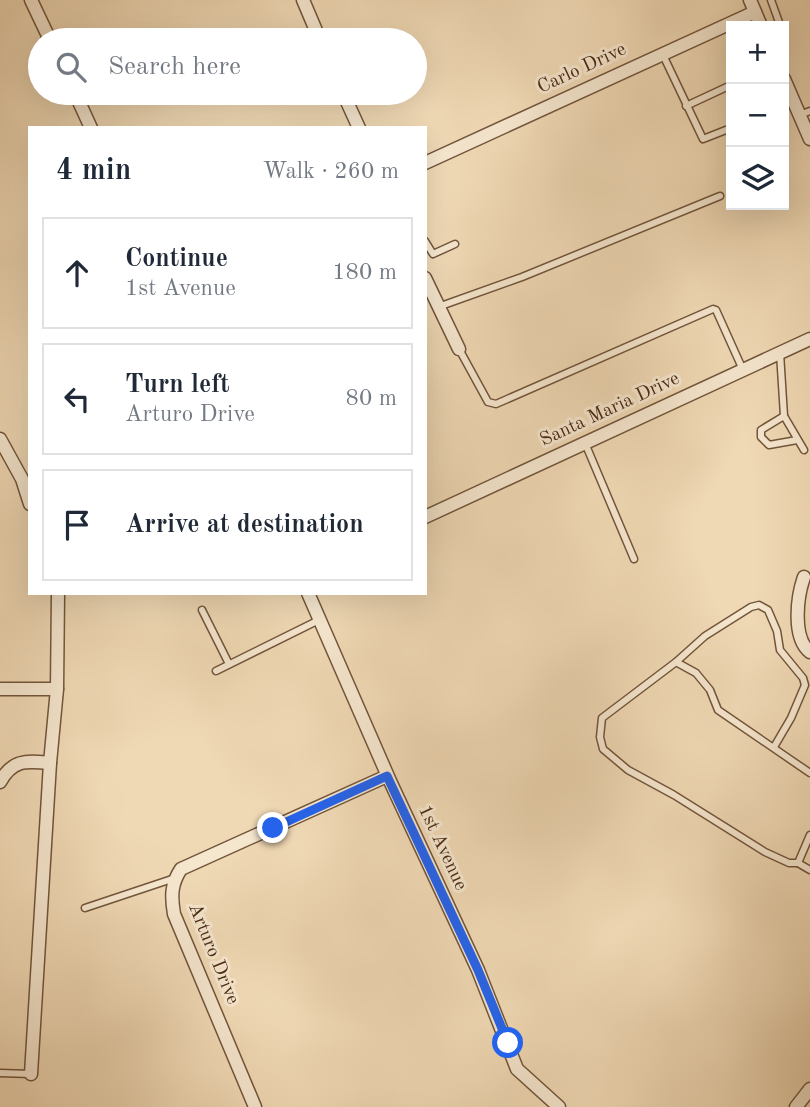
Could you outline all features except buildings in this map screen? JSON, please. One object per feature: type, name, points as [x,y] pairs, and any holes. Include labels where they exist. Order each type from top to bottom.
[{"type":"street","points":[[32,0],[45,28]]},
{"type":"street","points":[[303,0],[315,28]]},
{"type":"street","name":"Carlo Drive","points":[[427,162],[662,53],[753,6]]},
{"type":"street","points":[[787,84],[804,113],[810,139]]},
{"type":"street","points":[[80,105],[90,126]]},
{"type":"street","points":[[348,105],[358,126]]},
{"type":"street","points":[[427,282],[459,348]]},
{"type":"street","name":"Santa Maria Drive","points":[[427,516],[810,339]]},
{"type":"street","points":[[0,439],[22,480],[28,498]]},
{"type":"street","points":[[804,578],[797,610],[805,648],[810,652]]},
{"type":"street","points":[[31,1074],[50,762],[58,684],[58,595]]},
{"type":"street","name":"1st Avenue","points":[[309,595],[387,776],[478,970],[517,1069],[559,1107]]},
{"type":"street","points":[[0,689],[58,684]]},
{"type":"street","points":[[0,782],[7,769],[21,763],[50,762]]},
{"type":"street","points":[[175,878],[181,869],[387,776]]},
{"type":"street","name":"Arturo Drive","points":[[175,878],[171,895],[174,914],[255,1107]]},
{"type":"street","points":[[796,1107],[810,1090]]},
{"type":"lane","points":[[771,0],[779,21]]},
{"type":"lane","points":[[662,53],[703,139],[726,130]]},
{"type":"lane","points":[[686,106],[726,87]]},
{"type":"lane","points":[[438,307],[522,277],[720,196]]},
{"type":"lane","points":[[427,244],[433,254],[455,244]]},
{"type":"lane","points":[[459,348],[488,402],[496,404],[713,309],[716,310],[744,370]]},
{"type":"lane","points":[[780,354],[785,416],[804,450]]},
{"type":"lane","points":[[785,416],[761,430],[761,437],[769,445],[797,440]]},
{"type":"lane","points":[[585,443],[634,559]]},
{"type":"lane","points":[[774,747],[791,718],[805,685],[803,678],[779,650],[777,631],[768,610],[759,605],[751,607],[705,636],[676,662],[602,718],[600,737],[603,749],[628,770],[674,795],[765,852],[789,863],[799,863],[810,870]]},
{"type":"lane","points":[[202,610],[229,664]]},
{"type":"lane","points":[[216,671],[319,620]]},
{"type":"lane","points":[[676,662],[696,673],[710,690],[718,710],[810,774]]},
{"type":"lane","points":[[799,863],[810,835]]},
{"type":"lane","points":[[85,908],[175,878]]},
{"type":"lane","points":[[0,1073],[31,1074]]},
{"type":"route","points":[[273,828],[387,776],[478,970],[508,1043]]}]
